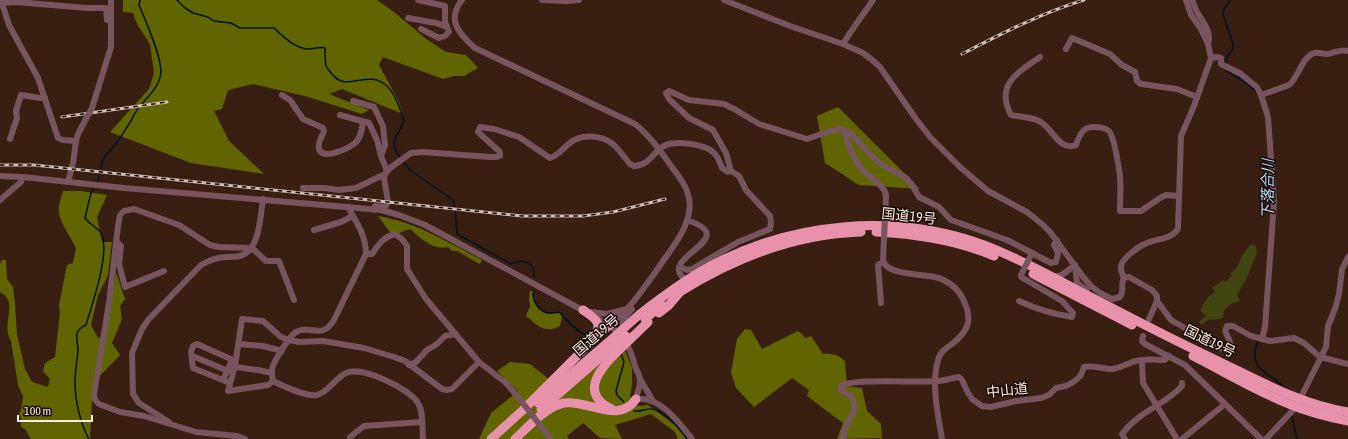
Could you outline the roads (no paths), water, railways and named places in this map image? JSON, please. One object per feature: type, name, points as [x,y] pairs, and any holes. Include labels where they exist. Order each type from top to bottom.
[{"type":"highway","name":"国道19号","points":[[508,439],[687,280],[724,259],[766,242],[790,235],[848,226],[890,226],[916,228],[960,238],[1002,252],[1298,403],[1322,406],[1348,412]]},
{"type":"highway","name":"国道19号","points":[[645,318],[680,292],[727,265],[748,256],[792,242],[816,237],[853,232],[901,233],[940,239],[993,255],[1049,282],[1250,386],[1348,421]]},
{"type":"highway","points":[[583,310],[595,320],[599,326],[594,339]]},
{"type":"highway","points":[[615,410],[598,400],[594,386],[609,350],[645,318]]},
{"type":"highway","points":[[491,439],[610,325]]},
{"type":"highway","name":"国道19号","points":[[495,439],[609,350]]},
{"type":"highway","points":[[515,439],[549,409],[564,403],[615,410],[624,409],[631,406],[636,399]]},
{"type":"street","points":[[83,0],[83,8]]},
{"type":"street","points":[[71,183],[76,140],[92,108],[111,47],[111,0]]},
{"type":"street","points":[[418,0],[445,6],[445,22],[448,30],[445,36],[439,38],[422,29]]},
{"type":"street","points":[[462,0],[456,13],[455,23],[463,38],[475,48],[635,124],[644,131],[659,150],[681,180],[687,191],[690,205],[687,220],[677,240],[633,303],[610,325]]},
{"type":"street","points":[[542,0],[579,0]]},
{"type":"street","points":[[724,0],[790,26],[843,44],[863,53],[880,67],[931,138],[988,192],[1032,216],[1050,232],[1091,286],[1100,293],[1112,299],[1122,295],[1122,283],[1124,278],[1120,268],[1122,263],[1140,246],[1165,239],[1174,234],[1178,229],[1181,136],[1211,58],[1208,44],[1192,15],[1186,0]]},
{"type":"street","points":[[843,44],[872,0]]},
{"type":"street","points":[[1192,0],[1197,12],[1207,28],[1209,36],[1208,44]]},
{"type":"street","points":[[76,140],[63,140],[58,138],[38,78],[9,25],[2,2],[83,8],[106,8],[107,20],[112,20]]},
{"type":"street","points":[[408,18],[436,23],[448,30],[458,31]]},
{"type":"street","points":[[1066,49],[1072,38],[1110,54],[1122,65],[1135,72],[1137,81],[1141,84],[1177,89],[1197,97]]},
{"type":"street","points":[[1262,95],[1289,85],[1293,82],[1304,62],[1313,54],[1326,54],[1339,50],[1348,51]]},
{"type":"street","points":[[1040,58],[1013,78],[1008,85],[1006,100],[1007,108],[1011,116],[1032,118],[1040,121],[1048,127],[1058,140],[1065,146],[1076,145],[1084,129],[1090,126],[1101,127],[1109,131],[1112,137],[1120,175],[1120,211],[1141,211],[1166,195],[1178,196]]},
{"type":"street","points":[[1211,58],[1221,58],[1222,64],[1240,74],[1257,87],[1262,95],[1268,117],[1274,202],[1265,327],[1259,338]]},
{"type":"street","points":[[731,171],[726,152],[713,130],[689,118],[669,99],[666,92],[670,92],[689,100],[724,104],[759,124],[807,139],[830,131],[840,129],[844,130],[850,133],[880,163],[906,178],[919,197],[939,207],[951,220],[1007,240],[1031,256],[1051,263],[1056,262],[1058,253],[1054,245],[1056,240]]},
{"type":"street","points":[[10,139],[17,118],[16,111],[21,95],[45,98]]},
{"type":"street","points":[[282,95],[290,100],[303,118],[323,128],[324,131],[319,145],[319,150],[322,153],[336,153],[356,142],[361,134],[363,122]]},
{"type":"street","points":[[353,101],[374,107],[383,126],[384,145],[381,156]]},
{"type":"street","points":[[340,116],[369,123],[377,140],[386,173],[384,178],[388,202],[385,207],[375,206],[374,210]]},
{"type":"street","points":[[303,188],[339,190],[356,188],[386,173],[408,155],[416,152],[490,157],[500,156],[499,151],[478,132],[480,127],[494,129],[519,137],[550,158],[556,156],[570,142],[583,136],[600,138],[610,142],[630,164],[634,166],[644,164],[659,150],[672,143],[681,143],[706,148],[716,155],[722,168],[739,176],[746,190],[770,216],[772,222],[770,229],[738,242],[692,269],[683,270],[679,267]]},
{"type":"street","points":[[844,130],[850,151],[862,170],[884,189],[886,196],[883,261],[886,267],[893,270],[935,277],[943,280],[956,289],[967,308],[969,319],[966,328],[961,337],[941,352],[936,368],[937,410],[942,439]]},
{"type":"street","points":[[0,176],[348,207],[399,215],[425,225],[610,325],[623,337],[631,352],[640,379],[653,401],[679,422],[692,439]]},
{"type":"street","points":[[0,200],[21,182],[23,178]]},
{"type":"street","points":[[173,425],[139,403],[133,394],[132,353],[142,329],[148,320],[201,265],[208,261],[223,257],[240,256],[247,253],[252,248],[256,239],[263,200]]},
{"type":"street","points":[[273,381],[273,366],[293,333],[299,330],[323,331],[330,327],[366,254],[366,244],[363,234],[348,207]]},
{"type":"street","points":[[245,439],[237,436],[196,432],[144,416],[120,412],[99,404],[95,400],[94,394],[109,303],[120,215],[124,211],[134,209],[179,226],[210,245],[219,247],[252,248],[266,261],[279,261],[294,300]]},
{"type":"street","points":[[314,230],[341,222],[353,216]]},
{"type":"street","points":[[687,220],[698,224],[706,233],[706,238],[703,244],[681,261],[679,267],[680,275],[682,278],[687,280]]},
{"type":"street","points":[[366,254],[372,254],[381,242],[389,236],[395,234],[402,239],[407,246],[407,270],[426,299],[479,362],[506,383],[551,439]]},
{"type":"street","points":[[117,242],[121,246],[120,264],[126,287],[164,271]]},
{"type":"street","points":[[1019,301],[1056,315],[1072,317],[1073,313],[1062,301],[1021,278],[1021,275],[1031,256]]},
{"type":"street","points":[[1266,439],[1298,403],[1327,342],[1328,326],[1340,294],[1342,269],[1348,257]]},
{"type":"street","points":[[881,303],[878,265],[883,261]]},
{"type":"street","points":[[1053,277],[1062,275],[1075,265]]},
{"type":"street","points":[[1075,265],[1077,283],[1090,292],[1092,297]]},
{"type":"street","points":[[1124,278],[1129,276],[1148,287],[1157,296],[1157,301],[1149,318]]},
{"type":"street","points":[[1157,301],[1171,320],[1224,350],[1229,347],[1231,342],[1225,330],[1227,326],[1230,325],[1237,327],[1251,336],[1270,341],[1294,338],[1304,343],[1320,357],[1348,364]]},
{"type":"street","points":[[631,352],[631,344],[622,327],[625,318],[633,308],[633,303]]},
{"type":"street","points":[[583,310],[607,314],[622,311],[628,308]]},
{"type":"street","points":[[273,381],[268,385],[228,391],[235,367],[242,319],[263,321],[282,337],[289,340],[299,342],[323,341],[364,348],[394,357],[405,361],[442,389],[447,390],[452,389],[479,362]]},
{"type":"street","points":[[409,365],[416,362],[427,350],[437,344],[445,336],[456,334]]},
{"type":"street","points":[[1143,336],[1142,341],[1145,344],[1169,356],[1188,368],[1261,439]]},
{"type":"street","points":[[1204,354],[1210,342]]},
{"type":"street","points":[[223,380],[231,362],[230,359],[197,344],[193,346],[191,352],[193,368],[230,383]]},
{"type":"street","points":[[239,344],[263,346],[282,351]]},
{"type":"street","name":"中山道","points":[[842,439],[846,425],[855,408],[851,396],[841,390],[840,386],[845,384],[868,382],[936,381],[960,378],[972,399],[982,406],[991,407],[1016,401],[1034,400],[1046,396],[1056,388],[1070,385],[1081,375],[1084,367],[1091,366],[1110,369],[1142,360],[1165,360],[1169,356]]},
{"type":"street","points":[[1188,368],[1194,356]]},
{"type":"street","points":[[192,357],[228,371]]},
{"type":"street","points":[[1142,360],[1143,383],[1177,439]]},
{"type":"street","points":[[235,367],[272,373]]},
{"type":"street","points":[[273,381],[310,395],[317,395],[324,392],[345,373],[353,370],[366,372],[404,389],[412,395],[421,410],[423,439]]},
{"type":"street","points":[[640,379],[636,399],[653,401]]},
{"type":"street","points":[[1125,439],[1122,434],[1129,425],[1176,391],[1182,386],[1182,383]]},
{"type":"street","points":[[1182,439],[1225,404]]},
{"type":"street","points":[[350,437],[364,426],[422,422]]},
{"type":"waterway","points":[[96,184],[104,157],[112,149],[135,113],[159,82],[161,72],[159,57],[153,38],[139,5],[140,0]]},
{"type":"waterway","points":[[177,0],[193,13],[208,17],[214,21],[231,23],[240,28],[274,28],[290,42],[299,47],[309,49],[323,47],[325,48],[326,66],[338,79],[344,82],[373,79],[388,87],[398,102],[404,120],[394,143],[401,159]]},
{"type":"waterway","name":"下落合川","points":[[1226,64],[1227,57],[1233,49],[1233,44],[1223,14],[1224,9],[1230,0]]},
{"type":"waterway","name":"下落合川","points":[[1226,70],[1249,85],[1257,93]]},
{"type":"waterway","points":[[403,162],[411,171],[453,200],[457,234],[511,264],[515,262],[524,262],[531,265],[533,268],[534,277]]},
{"type":"waterway","points":[[89,439],[83,426],[79,411],[75,382],[78,351],[77,333],[86,325],[100,278],[104,252],[101,233],[85,218],[91,193],[94,187]]},
{"type":"waterway","points":[[534,290],[533,296],[535,303],[542,311],[547,313],[559,312],[576,329],[587,335]]},
{"type":"waterway","name":"下落合川","points":[[1258,340],[1255,350],[1256,363],[1264,372],[1282,385]]},
{"type":"waterway","points":[[621,354],[624,362],[616,391],[617,395],[624,402]]},
{"type":"waterway","points":[[634,411],[651,409],[658,411],[672,421],[687,439]]},
{"type":"waterway","name":"下落合川","points":[[1292,417],[1297,439]]},
{"type":"railway","points":[[962,54],[1037,18],[1084,0]]},
{"type":"railway","points":[[62,117],[167,102]]},
{"type":"railway","points":[[0,165],[34,165],[522,216],[583,216],[613,212],[665,199]]}]
